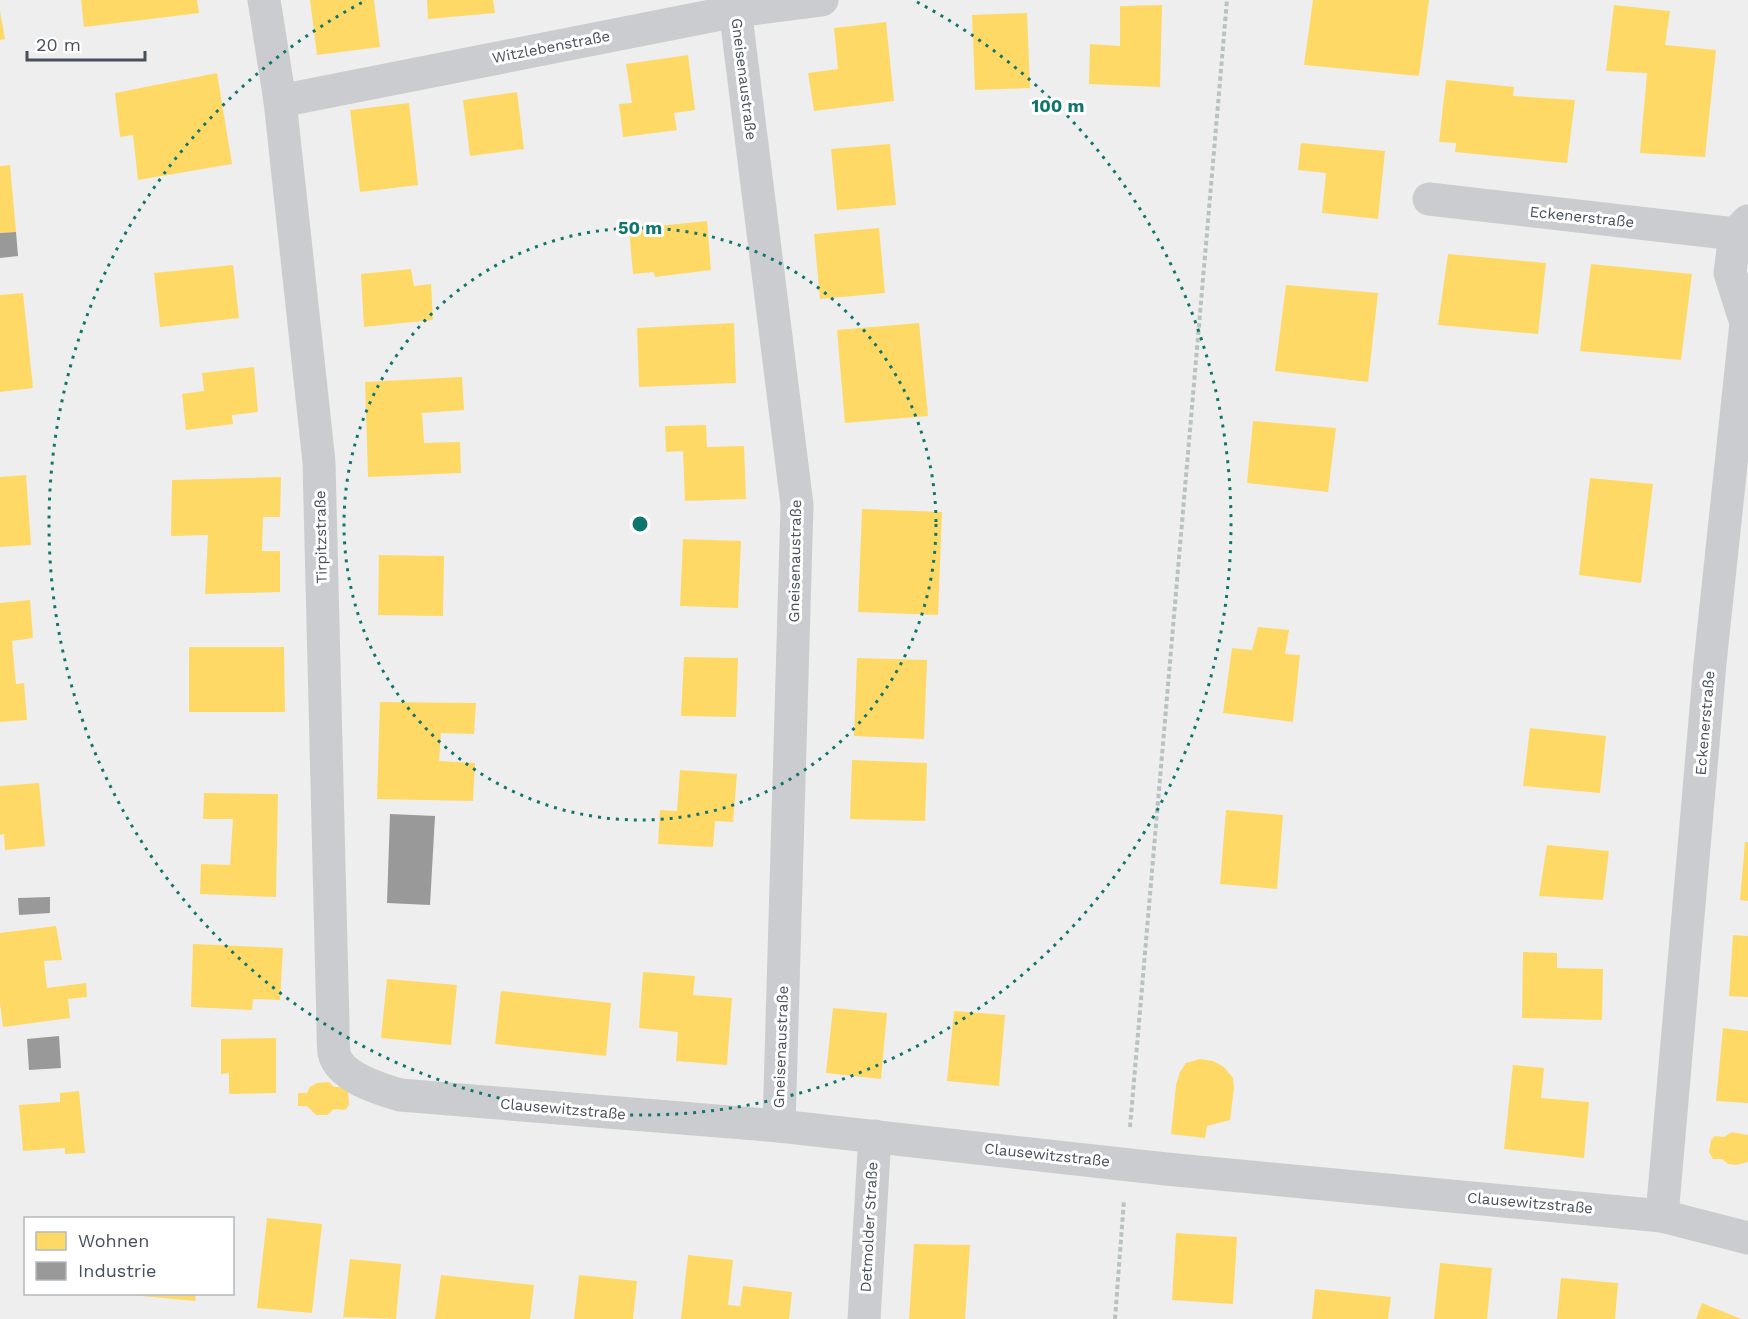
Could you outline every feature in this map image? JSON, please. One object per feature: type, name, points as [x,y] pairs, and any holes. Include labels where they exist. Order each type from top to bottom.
[{"type":"street","name":"Tirpitzstraße","points":[[264,0],[280,101],[319,462],[334,1056],[348,1072]]},
{"type":"street","name":"Witzlebenstraße","points":[[280,101],[735,5],[822,0]]},
{"type":"street","name":"Gneisenaustraße","points":[[735,5],[797,504],[779,1126]]},
{"type":"street","name":"Eckenerstraße","points":[[1429,199],[1741,228],[1730,273],[1746,323],[1710,663],[1662,1216]]},
{"type":"street","name":"Clausewitzstraße","points":[[348,1072],[372,1086],[400,1095],[779,1126],[1127,1164],[1662,1216],[1748,1238]]},
{"type":"street","name":"Detmolder Straße","points":[[864,1319],[875,1136]]},
{"type":"path","points":[[1115,1319],[1227,0]]},
{"type":"building: Wohnen","points":[[81,0],[197,0],[199,13],[84,27]]},
{"type":"building: Wohnen","points":[[310,0],[374,0],[380,47],[317,55]]},
{"type":"building: Wohnen","points":[[427,0],[493,0],[495,13],[428,19]]},
{"type":"building: Wohnen","points":[[1313,0],[1429,0],[1419,76],[1304,65]]},
{"type":"building: Wohnen","points":[[1162,5],[1160,87],[1089,84],[1090,44],[1120,46],[1120,6]]},
{"type":"building: Wohnen","points":[[1614,5],[1670,11],[1665,45],[1716,50],[1705,157],[1640,153],[1647,73],[1606,71]]},
{"type":"building: Wohnen","points":[[0,11],[5,39],[0,40]]},
{"type":"building: Wohnen","points":[[1027,13],[1030,88],[975,90],[972,15]]},
{"type":"building: Wohnen","points":[[886,22],[894,101],[814,111],[808,73],[838,69],[834,28]]},
{"type":"building: Wohnen","points":[[688,55],[695,110],[674,113],[677,130],[623,137],[619,104],[632,103],[626,64]]},
{"type":"building: Wohnen","points":[[217,73],[232,164],[138,180],[133,135],[120,137],[115,93]]},
{"type":"building: Wohnen","points":[[1446,80],[1514,87],[1513,96],[1575,100],[1567,163],[1455,152],[1456,143],[1439,142]]},
{"type":"building: Wohnen","points":[[517,92],[524,149],[470,156],[463,100]]},
{"type":"building: Wohnen","points":[[409,103],[418,185],[360,192],[350,110]]},
{"type":"building: Wohnen","points":[[1301,143],[1385,151],[1378,219],[1322,213],[1326,173],[1298,170]]},
{"type":"building: Wohnen","points":[[890,144],[896,205],[837,210],[831,149]]},
{"type":"building: Wohnen","points":[[10,165],[16,232],[0,233],[0,166]]},
{"type":"building: Wohnen","points":[[707,221],[711,270],[655,277],[654,272],[633,274],[629,229]]},
{"type":"building: Wohnen","points":[[879,228],[885,293],[820,299],[814,234]]},
{"type":"building: Wohnen","points":[[1448,254],[1546,263],[1538,334],[1438,325]]},
{"type":"building: Wohnen","points":[[1591,264],[1692,274],[1681,360],[1580,351]]},
{"type":"building: Wohnen","points":[[233,265],[239,318],[160,327],[154,273]]},
{"type":"building: Wohnen","points":[[411,269],[414,286],[431,284],[433,320],[364,327],[361,274]]},
{"type":"building: Wohnen","points":[[1286,285],[1378,293],[1368,382],[1275,371]]},
{"type":"building: Wohnen","points":[[23,293],[33,388],[0,392],[0,295]]},
{"type":"building: Wohnen","points":[[734,323],[736,383],[639,387],[637,328]]},
{"type":"building: Wohnen","points":[[919,323],[928,416],[845,423],[837,330]]},
{"type":"building: Wohnen","points":[[254,367],[258,412],[232,415],[233,424],[186,430],[182,394],[204,391],[202,373]]},
{"type":"building: Wohnen","points":[[462,377],[464,410],[422,413],[424,443],[460,442],[461,473],[368,477],[365,382]]},
{"type":"building: Wohnen","points":[[1253,421],[1336,428],[1328,492],[1247,483]]},
{"type":"building: Wohnen","points":[[706,425],[707,447],[744,446],[746,499],[685,501],[683,451],[666,452],[665,426]]},
{"type":"building: Wohnen","points":[[26,475],[31,545],[0,547],[0,477]]},
{"type":"building: Wohnen","points":[[281,477],[280,517],[263,517],[262,551],[280,551],[280,592],[205,594],[208,535],[171,536],[172,480]]},
{"type":"building: Wohnen","points":[[1590,478],[1653,484],[1641,583],[1579,575]]},
{"type":"building: Wohnen","points":[[862,509],[942,512],[938,615],[858,612]]},
{"type":"building: Wohnen","points":[[683,539],[741,541],[738,608],[680,606]]},
{"type":"building: Wohnen","points":[[379,555],[444,556],[443,616],[378,615]]},
{"type":"building: Wohnen","points":[[30,600],[33,638],[12,641],[16,684],[24,683],[27,720],[0,722],[0,603]]},
{"type":"building: Wohnen","points":[[1258,627],[1289,630],[1285,654],[1300,655],[1293,722],[1223,713],[1232,648],[1252,650]]},
{"type":"building: Wohnen","points":[[189,647],[284,647],[285,712],[189,712]]},
{"type":"building: Wohnen","points":[[684,657],[738,658],[736,717],[681,716]]},
{"type":"building: Wohnen","points":[[857,658],[927,660],[924,739],[854,736]]},
{"type":"building: Wohnen","points":[[380,702],[476,703],[474,734],[441,733],[439,761],[475,763],[473,801],[377,799]]},
{"type":"building: Wohnen","points":[[1530,728],[1606,736],[1600,793],[1523,786]]},
{"type":"building: Wohnen","points":[[852,760],[927,763],[925,821],[850,819]]},
{"type":"building: Wohnen","points":[[680,770],[737,774],[733,822],[715,821],[713,847],[658,844],[660,810],[677,811]]},
{"type":"building: Wohnen","points":[[39,783],[45,846],[5,850],[4,834],[0,835],[0,786]]},
{"type":"building: Wohnen","points":[[204,793],[278,794],[276,897],[200,894],[201,864],[230,865],[233,819],[203,819]]},
{"type":"building: Wohnen","points":[[1226,810],[1283,815],[1277,889],[1220,884]]},
{"type":"building: Wohnen","points":[[1745,842],[1748,842],[1748,901],[1740,900]]},
{"type":"building: Wohnen","points":[[1547,845],[1609,851],[1603,900],[1539,896]]},
{"type":"building: Wohnen","points":[[56,926],[62,960],[44,961],[47,988],[86,983],[87,997],[68,999],[70,1018],[3,1027],[0,1002],[0,933]]},
{"type":"building: Wohnen","points":[[1733,935],[1748,936],[1748,997],[1729,996]]},
{"type":"building: Wohnen","points":[[193,944],[283,948],[280,1000],[253,999],[252,1010],[191,1007]]},
{"type":"building: Wohnen","points":[[1523,952],[1557,953],[1557,968],[1603,969],[1602,1020],[1522,1018]]},
{"type":"building: Wohnen","points":[[643,972],[695,976],[693,995],[732,998],[727,1065],[676,1061],[678,1032],[639,1028]]},
{"type":"building: Wohnen","points":[[387,979],[457,985],[451,1045],[381,1038]]},
{"type":"building: Wohnen","points":[[501,991],[611,1003],[606,1056],[495,1044]]},
{"type":"building: Wohnen","points":[[833,1008],[887,1013],[881,1079],[826,1073]]},
{"type":"building: Wohnen","points":[[954,1011],[1005,1015],[999,1086],[947,1081]]},
{"type":"building: Wohnen","points":[[1723,1028],[1748,1031],[1748,1103],[1716,1101]]},
{"type":"building: Wohnen","points":[[276,1038],[276,1093],[229,1094],[229,1073],[221,1074],[221,1039]]},
{"type":"building: Wohnen","points":[[1200,1059],[1213,1061],[1224,1067],[1233,1078],[1230,1120],[1207,1126],[1205,1138],[1171,1134],[1176,1085],[1180,1072],[1186,1063]]},
{"type":"building: Wohnen","points":[[1513,1065],[1544,1068],[1541,1098],[1589,1102],[1584,1158],[1504,1149]]},
{"type":"building: Wohnen","points":[[329,1082],[334,1087],[344,1087],[348,1092],[349,1105],[345,1110],[334,1109],[327,1115],[316,1115],[307,1106],[298,1106],[298,1093],[307,1093],[310,1087],[317,1083]]},
{"type":"building: Wohnen","points":[[79,1091],[85,1153],[65,1154],[65,1148],[23,1151],[19,1105],[60,1102],[60,1093]]},
{"type":"building: Wohnen","points":[[1732,1132],[1748,1135],[1748,1162],[1728,1164],[1722,1159],[1713,1159],[1709,1152],[1711,1140],[1715,1136],[1724,1137]]},
{"type":"building: Wohnen","points":[[267,1218],[322,1224],[312,1313],[257,1308]]},
{"type":"building: Wohnen","points":[[1176,1233],[1237,1237],[1233,1304],[1172,1300]]},
{"type":"building: Wohnen","points":[[914,1244],[970,1245],[965,1319],[909,1319]]},
{"type":"building: Wohnen","points":[[688,1255],[733,1260],[728,1305],[740,1306],[743,1286],[792,1292],[789,1319],[681,1319]]},
{"type":"building: Wohnen","points":[[350,1259],[401,1264],[396,1319],[343,1317]]},
{"type":"building: Wohnen","points":[[1440,1263],[1492,1268],[1487,1319],[1434,1319]]},
{"type":"building: Wohnen","points":[[441,1275],[534,1285],[530,1319],[435,1319]]},
{"type":"building: Wohnen","points":[[579,1275],[637,1281],[633,1319],[574,1319]]},
{"type":"building: Wohnen","points":[[1561,1278],[1618,1283],[1615,1319],[1557,1319]]},
{"type":"building: Wohnen","points":[[1315,1289],[1391,1297],[1388,1319],[1312,1319]]},
{"type":"building: Wohnen","points":[[131,1295],[196,1295],[195,1301]]},
{"type":"building: Wohnen","points":[[1702,1303],[1741,1319],[1696,1319]]},
{"type":"building: Industrie","points":[[16,232],[18,256],[0,258],[0,233]]},
{"type":"building: Industrie","points":[[390,814],[435,816],[430,905],[387,903]]},
{"type":"building: Industrie","points":[[50,897],[50,913],[19,915],[18,898]]},
{"type":"building: Industrie","points":[[59,1036],[61,1068],[29,1070],[27,1039]]}]
